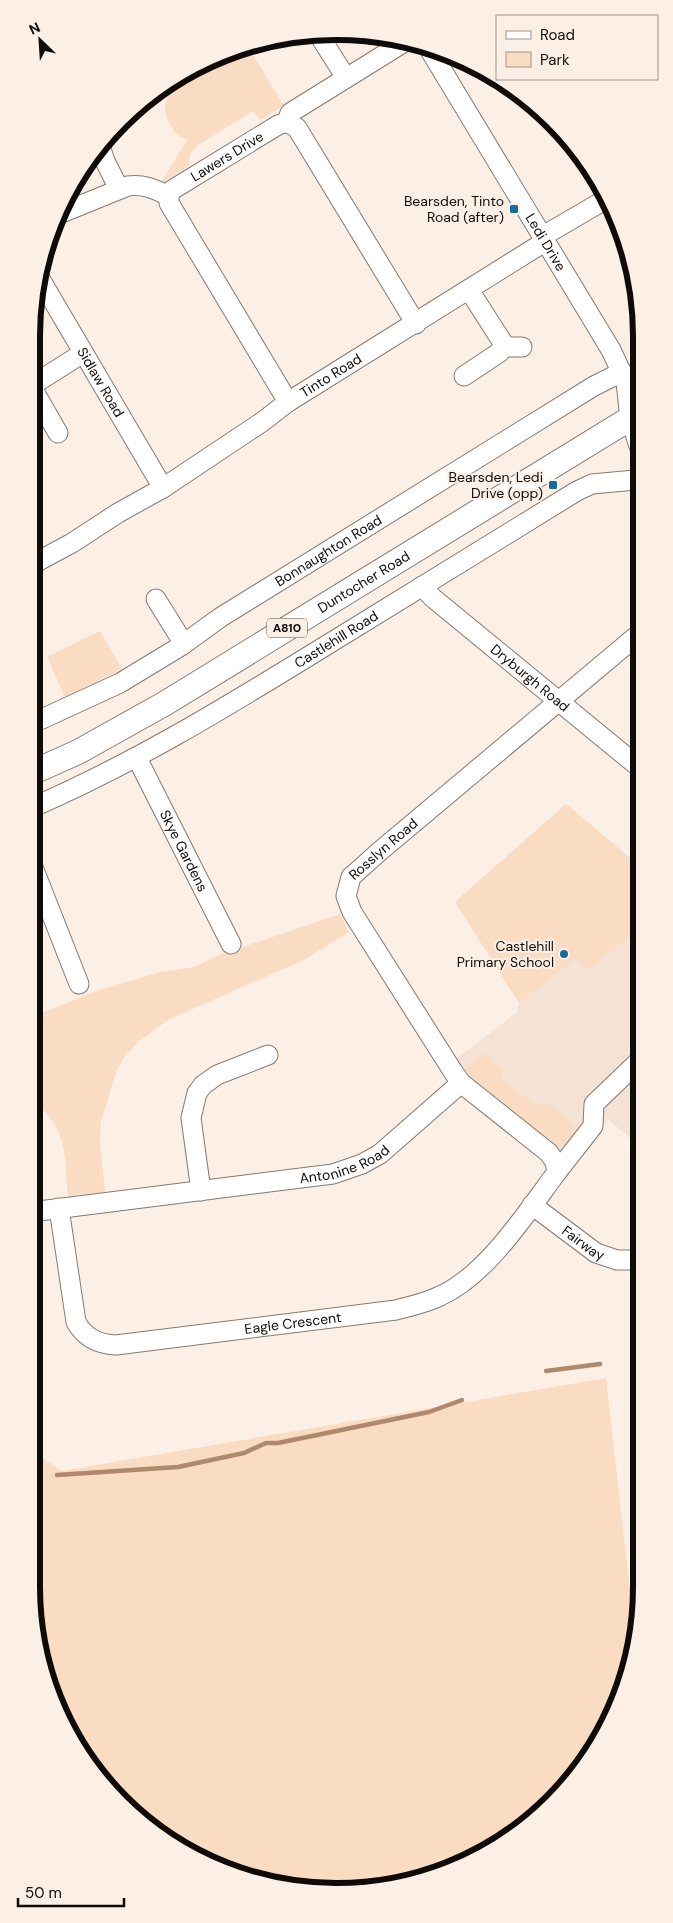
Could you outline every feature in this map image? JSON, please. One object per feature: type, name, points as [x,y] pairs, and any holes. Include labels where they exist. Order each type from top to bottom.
[{"type":"main road","name":"Duntocher Road","points":[[40,770],[78,752],[164,704],[633,417]]},
{"type":"street","points":[[323,41],[346,78]]},
{"type":"street","name":"Lawers Drive","points":[[169,196],[172,190],[278,125],[287,122],[290,114],[397,47]]},
{"type":"street","name":"Ledi Drive","points":[[434,57],[611,350],[622,372],[633,409]]},
{"type":"street","points":[[287,122],[296,128],[416,324]]},
{"type":"street","points":[[103,154],[119,189]]},
{"type":"street","points":[[69,210],[119,189],[139,184],[169,196],[172,210],[288,402]]},
{"type":"street","name":"Tinto Road","points":[[40,560],[72,543],[118,513],[164,488],[262,422],[288,402],[416,324],[601,203]]},
{"type":"street","name":"Sidlaw Road","points":[[45,286],[164,488]]},
{"type":"street","points":[[464,376],[500,352],[503,343],[469,290]]},
{"type":"street","points":[[502,347],[522,347]]},
{"type":"street","points":[[40,380],[84,353]]},
{"type":"street","name":"Bonnaughton Road","points":[[40,720],[120,682],[184,644],[221,617],[594,386],[622,372]]},
{"type":"street","points":[[40,402],[58,433]]},
{"type":"street","name":"Castlehill Road","points":[[40,804],[137,758],[220,711],[577,491],[592,484],[633,480]]},
{"type":"street","name":"Dryburgh Road","points":[[422,586],[433,598],[633,762]]},
{"type":"street","points":[[156,599],[184,644]]},
{"type":"street","name":"Rosslyn Road","points":[[558,1172],[555,1162],[549,1153],[461,1082],[352,912],[346,896],[351,877],[380,850],[633,639]]},
{"type":"street","name":"Skye Gardens","points":[[137,758],[231,944]]},
{"type":"street","points":[[40,885],[79,984]]},
{"type":"street","points":[[201,1191],[191,1118],[197,1093],[203,1085],[217,1075],[268,1055]]},
{"type":"street","name":"Eagle Crescent","points":[[59,1208],[76,1322],[81,1331],[92,1340],[102,1344],[116,1345],[396,1310],[441,1296],[478,1270],[501,1246],[593,1126],[594,1104],[633,1067]]},
{"type":"street","name":"Antonine Road","points":[[40,1211],[333,1174],[362,1164],[380,1154],[461,1082]]},
{"type":"street","name":"Fairway","points":[[532,1206],[596,1253],[617,1260],[633,1260]]},
{"type":"shaded area","name":"Castlehill Primary School","points":[[566,804],[633,860],[633,1141],[608,1119],[575,1161],[473,1079],[456,1059],[517,1012],[519,1003],[455,902]]},
{"type":"green space","points":[[252,53],[284,106],[260,120],[253,111],[197,146],[190,154],[190,165],[160,184],[187,140],[173,130],[169,123],[166,115],[166,102],[172,90],[188,80],[223,63]]},
{"type":"green space","points":[[100,631],[122,669],[65,697],[47,657]]},
{"type":"green space","points":[[566,804],[633,860],[633,906],[630,909],[633,913],[633,934],[587,971],[577,958],[519,1003],[455,902]]},
{"type":"green space","points":[[340,914],[349,932],[306,959],[168,1020],[139,1041],[125,1056],[117,1070],[101,1122],[100,1142],[105,1192],[68,1196],[65,1155],[62,1143],[52,1121],[40,1108],[40,1013],[99,990],[161,972],[194,967],[219,955]]},
{"type":"green space","points":[[485,1053],[504,1071],[500,1076],[536,1106],[545,1101],[579,1128],[561,1150],[473,1079],[464,1069]]},
{"type":"green space","points":[[606,1378],[632,1607],[623,1663],[610,1700],[583,1751],[572,1767],[546,1796],[517,1822],[501,1833],[450,1860],[413,1873],[394,1877],[336,1883],[279,1877],[260,1873],[223,1860],[172,1833],[156,1822],[127,1796],[101,1767],[90,1751],[63,1700],[50,1663],[41,1606],[40,1456],[61,1471]]},
{"type":"waterway","points":[[546,1371],[600,1364]]},
{"type":"waterway","points":[[57,1475],[178,1467],[244,1453],[266,1443],[278,1443],[429,1412],[462,1400]]},
{"type":"place","name":"Bearsden, Tinto Road (after)","points":[[514,209]]},
{"type":"place","name":"Bearsden, Ledi Drive (opp)","points":[[553,485]]},
{"type":"place","name":"Castlehill Primary School","points":[[564,954]]}]
